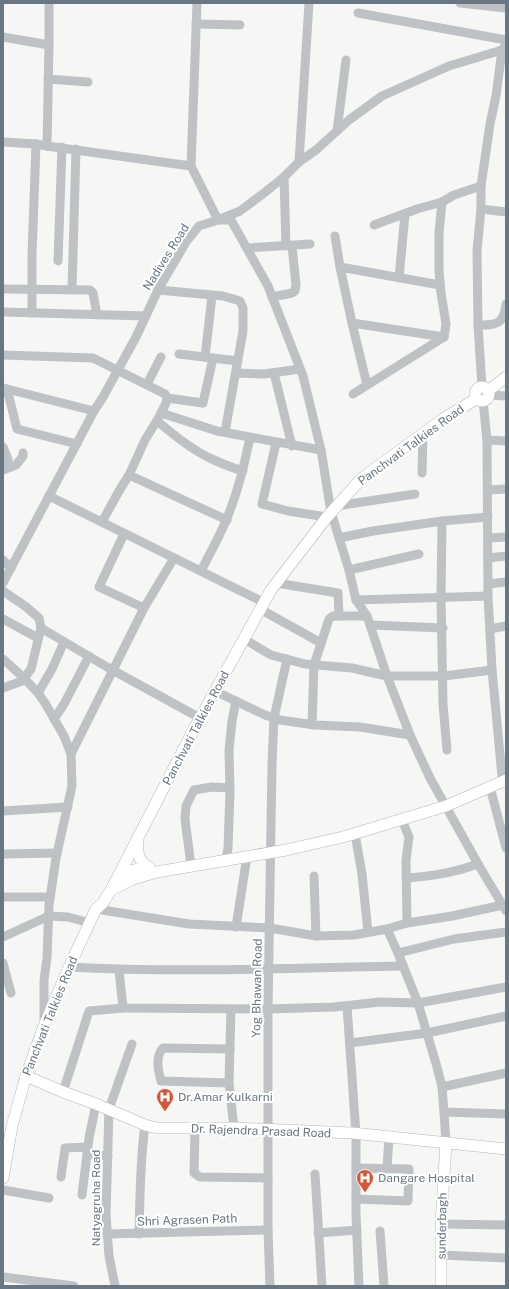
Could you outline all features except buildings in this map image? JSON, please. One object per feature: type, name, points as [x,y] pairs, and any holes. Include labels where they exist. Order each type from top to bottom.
[{"type":"main road","name":"Panchvati Talkies Road","points":[[3,1178],[8,1126],[44,1026],[68,967],[96,910],[103,903],[120,874],[200,718],[271,590],[331,512],[361,479],[443,419],[484,395],[506,377]]},
{"type":"main road","points":[[120,874],[133,870],[314,845],[402,820],[490,787],[505,777]]},
{"type":"main road","points":[[226,857],[247,856],[337,835],[445,804],[482,786],[505,777]]},
{"type":"main road","points":[[139,837],[138,852],[140,859],[150,868]]},
{"type":"main road","points":[[111,890],[142,876],[191,863]]},
{"type":"main road","name":"Dr. Rajendra Prasad Road","points":[[26,1076],[145,1125],[157,1128],[234,1128],[356,1134],[389,1136],[506,1149]]},
{"type":"main road","name":"sunderbagh","points":[[441,1286],[441,1224],[446,1142]]},
{"type":"street","points":[[48,146],[49,3]]},
{"type":"street","points":[[96,910],[189,924],[270,928],[316,936],[354,935],[387,929],[407,923],[504,908],[430,778],[410,735],[387,676],[371,625],[367,616],[356,600],[349,570],[331,512],[321,450],[300,369],[268,286],[231,220],[218,220],[191,166],[197,3]]},
{"type":"street","points":[[299,162],[309,3]]},
{"type":"street","points":[[460,3],[506,8]]},
{"type":"street","points":[[358,13],[506,40]]},
{"type":"street","points":[[196,24],[240,24]]},
{"type":"street","points":[[3,37],[49,45]]},
{"type":"street","points":[[504,47],[490,124],[481,186],[481,209],[477,251],[478,325],[487,440],[488,596],[492,670],[505,777]]},
{"type":"street","name":"Nadives Road","points":[[3,583],[94,410],[118,370],[158,290],[186,242],[199,226],[218,220],[240,210],[284,177],[299,162],[316,150],[349,120],[382,96],[449,66],[504,47]]},
{"type":"street","points":[[337,131],[346,60]]},
{"type":"street","points":[[48,79],[88,82]]},
{"type":"street","points":[[496,96],[506,98]]},
{"type":"street","points":[[3,142],[62,147],[191,166]]},
{"type":"street","points":[[32,313],[36,144]]},
{"type":"street","points":[[58,261],[62,147]]},
{"type":"street","points":[[72,290],[76,149]]},
{"type":"street","points":[[272,297],[292,293],[295,291],[296,285],[289,246],[284,177]]},
{"type":"street","points":[[374,225],[442,202],[454,195],[481,186]]},
{"type":"street","points":[[353,394],[444,337],[446,324],[440,285],[439,233],[442,202]]},
{"type":"street","points":[[481,209],[506,212]]},
{"type":"street","points":[[399,278],[404,214]]},
{"type":"street","points":[[336,236],[340,267],[367,385]]},
{"type":"street","points":[[247,248],[310,244]]},
{"type":"street","points":[[340,267],[440,285]]},
{"type":"street","points":[[3,289],[90,290],[93,293],[97,315]]},
{"type":"street","points":[[158,290],[223,296],[240,300],[243,308],[243,331],[225,432]]},
{"type":"street","points":[[3,355],[93,358],[147,384],[165,394],[167,398],[203,403],[209,358],[212,296]]},
{"type":"street","points":[[478,325],[496,324],[501,321],[506,309],[506,304]]},
{"type":"street","points":[[3,312],[146,316]]},
{"type":"street","points":[[352,323],[444,337]]},
{"type":"street","points":[[179,354],[238,361]]},
{"type":"street","points":[[147,384],[161,356]]},
{"type":"street","points":[[236,373],[274,373],[300,369]]},
{"type":"street","points":[[274,373],[292,446]]},
{"type":"street","points":[[77,444],[17,429],[5,389],[94,410]]},
{"type":"street","points":[[484,395],[506,396]]},
{"type":"street","points":[[102,522],[129,475],[145,440],[166,403],[167,398]]},
{"type":"street","points":[[159,417],[250,438],[321,450]]},
{"type":"street","points":[[159,417],[174,436],[213,460],[243,471]]},
{"type":"street","points":[[422,473],[423,434]]},
{"type":"street","points":[[201,571],[227,520],[237,493],[250,438]]},
{"type":"street","points":[[487,440],[506,441]]},
{"type":"street","points":[[276,443],[262,504],[288,511],[331,512],[415,494]]},
{"type":"street","points":[[3,447],[8,459],[5,468]]},
{"type":"street","points":[[5,468],[16,465],[24,456],[23,453]]},
{"type":"street","points":[[129,475],[227,520]]},
{"type":"street","points":[[488,490],[506,489]]},
{"type":"street","points":[[49,496],[201,571],[321,642]]},
{"type":"street","points":[[339,538],[373,531],[442,521],[488,517]]},
{"type":"street","points":[[442,521],[441,597],[444,676],[443,704],[447,750]]},
{"type":"street","points":[[124,534],[99,587],[144,608]]},
{"type":"street","points":[[488,538],[506,537]]},
{"type":"street","points":[[349,570],[419,554]]},
{"type":"street","points":[[488,558],[506,556]]},
{"type":"street","points":[[71,754],[114,671],[144,608],[174,558]]},
{"type":"street","points":[[3,560],[10,568]]},
{"type":"street","points":[[488,584],[506,582]]},
{"type":"street","points":[[276,583],[338,593],[338,616]]},
{"type":"street","points":[[3,591],[25,606],[39,618],[41,628],[31,669],[22,681],[3,688]]},
{"type":"street","points":[[356,600],[488,596]]},
{"type":"street","points":[[312,725],[314,665],[329,619],[333,616],[367,616]]},
{"type":"street","points":[[3,619],[38,638]]},
{"type":"street","points":[[371,625],[442,628]]},
{"type":"street","points":[[490,629],[506,626]]},
{"type":"street","points":[[41,628],[114,671],[200,718]]},
{"type":"street","points":[[244,639],[271,655],[305,664],[352,668],[387,676],[444,676],[492,670]]},
{"type":"street","points":[[38,693],[52,669],[64,642]]},
{"type":"street","points":[[54,719],[64,704],[89,656]]},
{"type":"street","points":[[3,659],[38,693],[64,736],[71,754],[72,786],[57,853],[48,916],[47,958],[44,980],[44,1026]]},
{"type":"street","name":"Yog Bhawan Road","points":[[270,1286],[268,1230],[268,1010],[274,718],[288,659]]},
{"type":"street","points":[[215,691],[265,716],[312,725],[360,727],[410,735]]},
{"type":"street","points":[[226,857],[228,848],[230,788],[229,750],[236,701]]},
{"type":"street","points":[[490,787],[506,848]]},
{"type":"street","points":[[191,863],[185,819],[186,806],[191,795],[194,790],[201,788],[230,788]]},
{"type":"street","points":[[3,811],[68,807]]},
{"type":"street","points":[[402,820],[409,837],[406,860],[407,923]]},
{"type":"street","points":[[355,834],[362,874],[368,932]]},
{"type":"street","points":[[3,854],[57,853]]},
{"type":"street","points":[[236,927],[247,856]]},
{"type":"street","points":[[406,878],[445,874],[478,864]]},
{"type":"street","points":[[314,876],[316,936]]},
{"type":"street","points":[[3,897],[50,897]]},
{"type":"street","points":[[3,937],[48,916],[68,917],[90,923]]},
{"type":"street","points":[[387,929],[418,1003],[442,1087],[446,1142]]},
{"type":"street","points":[[398,953],[454,939],[506,932]]},
{"type":"street","points":[[3,963],[11,994]]},
{"type":"street","points":[[68,967],[119,970],[403,966]]},
{"type":"street","points":[[119,970],[123,1008]]},
{"type":"street","points":[[63,1092],[89,1011],[123,1008],[268,1010],[347,1006],[380,1002],[418,1003],[506,987]]},
{"type":"street","points":[[347,1006],[356,1134],[358,1286]]},
{"type":"street","points":[[230,1009],[229,1083],[234,1128]]},
{"type":"street","points":[[350,1043],[427,1033],[506,1016]]},
{"type":"street","name":"Natyagruha Road","points":[[115,1286],[109,1256],[106,1215],[109,1109],[132,1044]]},
{"type":"street","points":[[229,1083],[161,1081],[157,1061],[163,1048],[230,1049]]},
{"type":"street","points":[[442,1087],[506,1073]]},
{"type":"street","points":[[82,1195],[87,1151],[96,1104]]},
{"type":"street","points":[[444,1112],[506,1114]]},
{"type":"street","points":[[139,1234],[140,1174],[145,1125]]},
{"type":"street","points":[[195,1129],[194,1173],[200,1177],[268,1178]]},
{"type":"street","points":[[387,1168],[389,1136]]},
{"type":"street","points":[[60,1177],[65,1148],[108,1156]]},
{"type":"street","points":[[356,1168],[409,1169],[408,1201],[356,1199]]},
{"type":"street","points":[[315,1174],[322,1286]]},
{"type":"street","points":[[3,1190],[49,1198]]},
{"type":"street","points":[[441,1224],[506,1225]]},
{"type":"street","name":"Shri Agrasen Path","points":[[107,1234],[268,1230]]},
{"type":"street","points":[[318,1233],[357,1230]]},
{"type":"street","points":[[380,1231],[384,1286]]},
{"type":"street","points":[[441,1255],[506,1258]]},
{"type":"street","points":[[3,1277],[48,1284],[74,1286]]},
{"type":"place","name":"Dr.Amar Kulkarni","points":[[165,1112]]},
{"type":"place","name":"Dangare Hospital","points":[[365,1193]]}]
